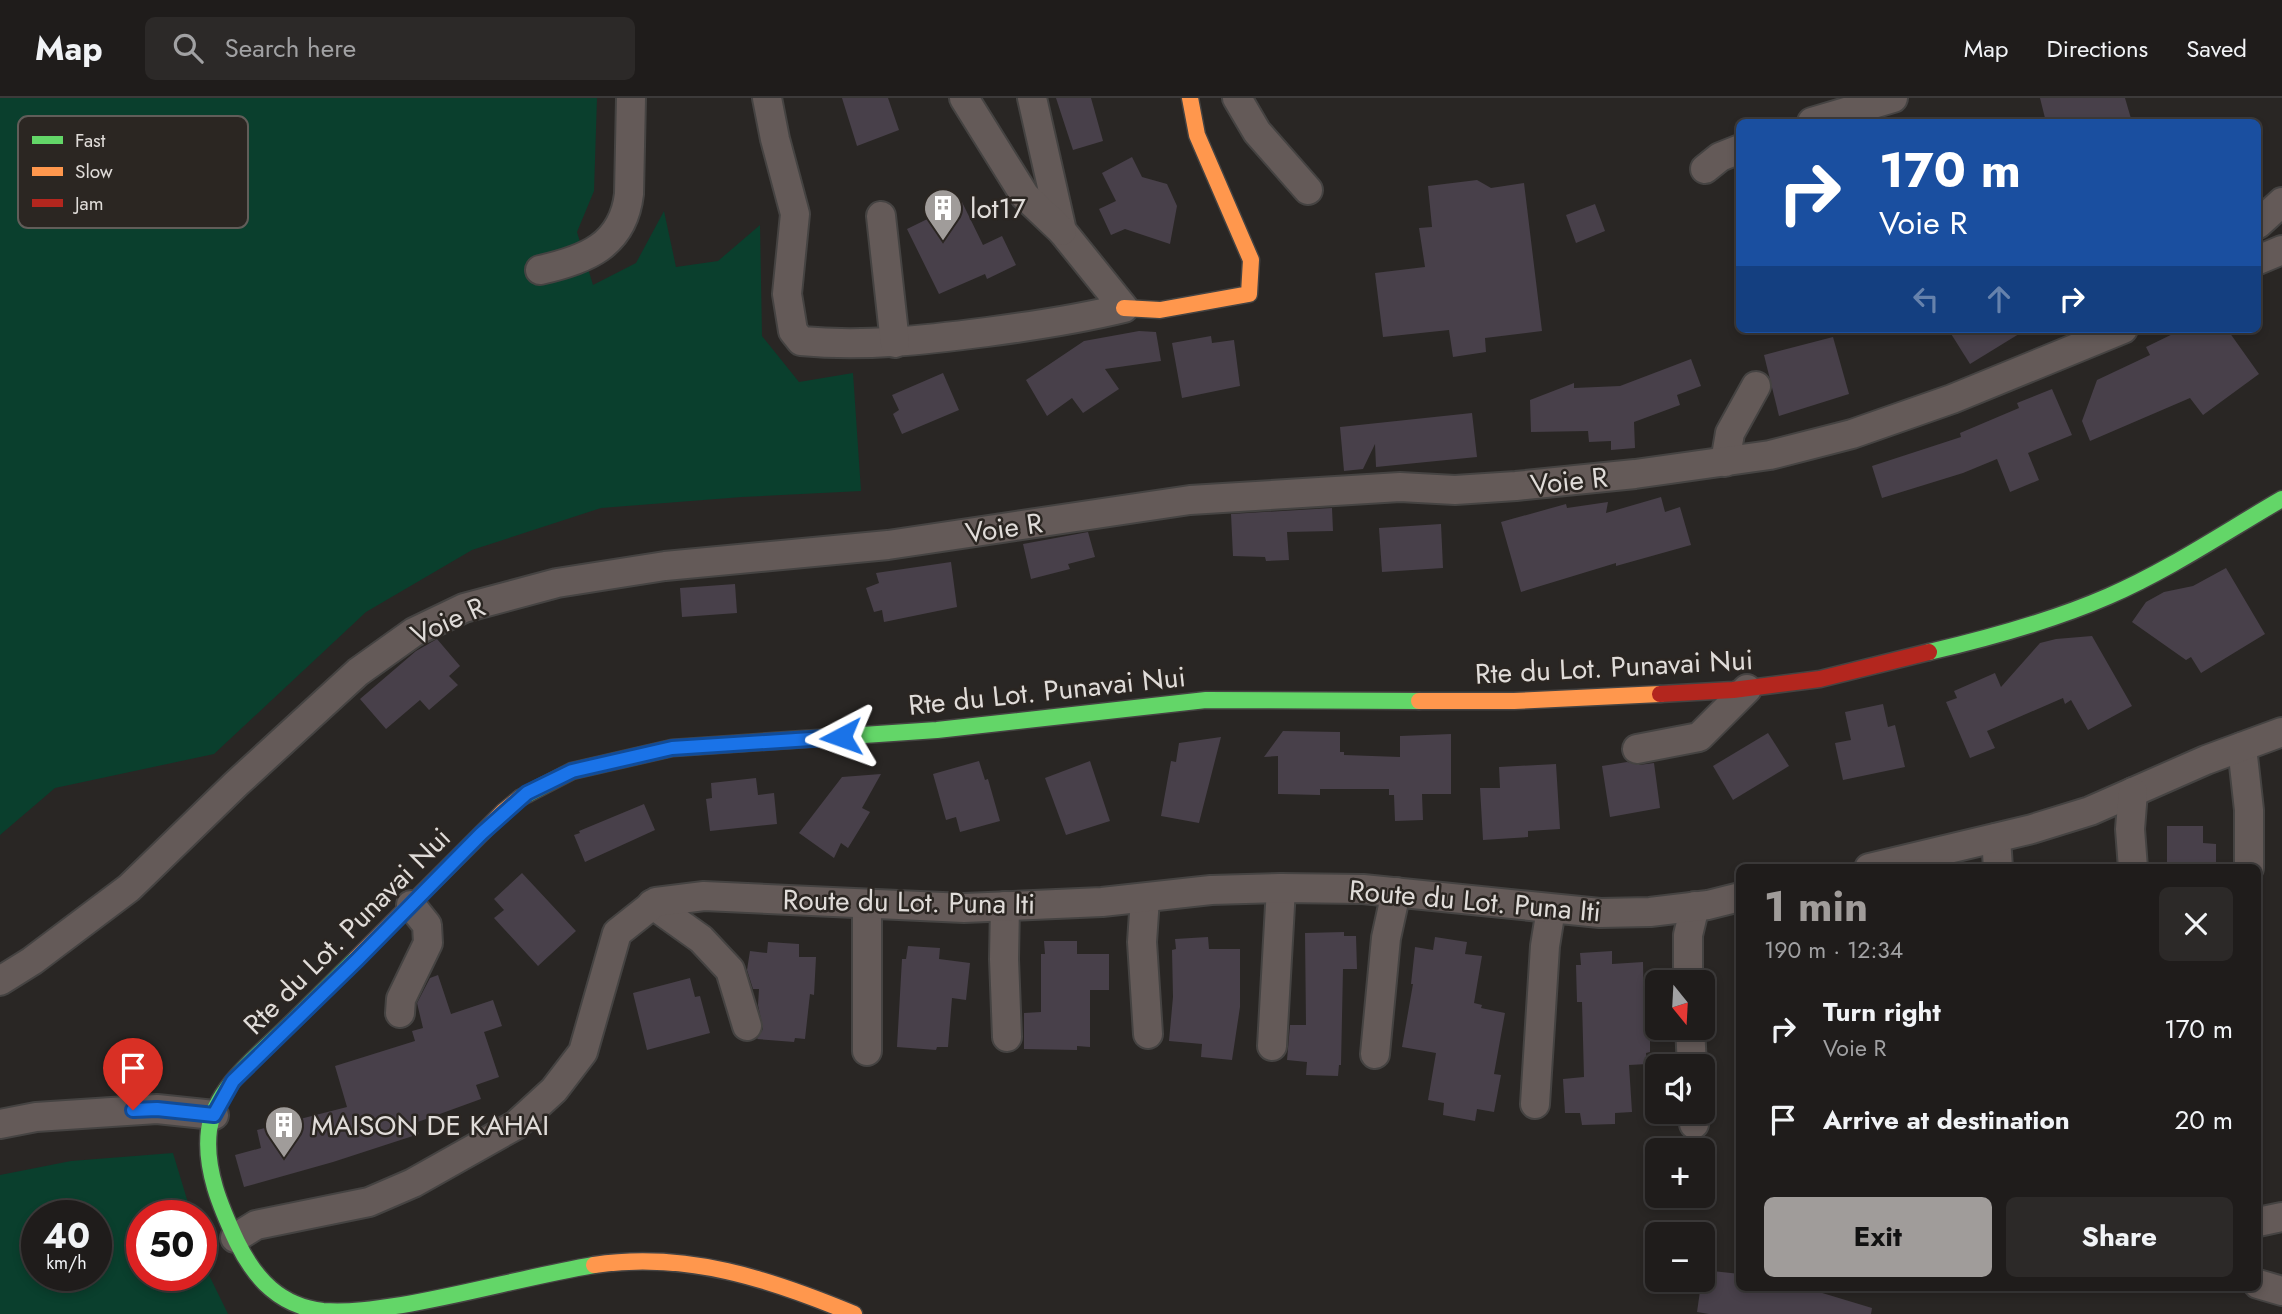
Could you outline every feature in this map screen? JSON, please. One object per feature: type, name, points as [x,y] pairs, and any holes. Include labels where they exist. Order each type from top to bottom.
[{"type":"main road","points":[[1124,307],[1160,310],[1249,294],[1251,260],[1197,135],[1190,98]]},
{"type":"main road","name":"Rte du Lot. Punavai Nui","points":[[854,1314],[732,1270],[695,1263],[641,1261],[600,1264],[400,1304],[347,1311],[298,1307],[262,1284],[247,1262],[218,1200],[209,1143],[214,1115],[233,1081],[504,811],[527,793],[572,771],[672,748],[937,730],[1219,700],[1514,701],[1747,689],[1830,677],[1943,649],[2058,616],[2109,596],[2173,563],[2282,499]]},
{"type":"street","points":[[540,270],[591,254],[618,231],[629,194],[631,98]]},
{"type":"street","points":[[766,98],[795,214],[787,294],[793,331],[801,341],[831,344],[895,343],[1048,324],[1124,307],[1062,231],[1025,196],[965,99]]},
{"type":"street","points":[[1032,98],[1062,231]]},
{"type":"street","points":[[1237,98],[1257,132],[1308,190]]},
{"type":"street","points":[[1822,119],[1893,98]]},
{"type":"street","points":[[1705,169],[1720,157],[1736,151]]},
{"type":"street","points":[[2261,221],[2282,202]]},
{"type":"street","points":[[881,216],[895,343]]},
{"type":"street","points":[[2261,258],[2282,250]]},
{"type":"street","name":"Voie R","points":[[0,981],[32,961],[129,888],[236,784],[358,672],[414,632],[464,608],[557,583],[665,566],[888,545],[1190,500],[1400,487],[1455,490],[1516,486],[1770,456],[1852,434],[1952,399],[2066,341],[2104,333]]},
{"type":"street","points":[[1725,462],[1730,433],[1756,386]]},
{"type":"street","points":[[1637,749],[1699,737],[1747,689]]},
{"type":"street","points":[[1887,864],[2032,830],[2090,811],[2282,733]]},
{"type":"street","points":[[2242,747],[2249,810],[2249,864]]},
{"type":"street","points":[[2133,792],[2130,829],[2133,864]]},
{"type":"street","points":[[1996,838],[1998,864]]},
{"type":"street","points":[[1272,1046],[1281,888]]},
{"type":"street","name":"Route du Lot. Puna Iti","points":[[235,1238],[256,1225],[369,1202],[434,1173],[516,1125],[554,1090],[583,1052],[617,933],[656,901],[704,896],[964,908],[1102,902],[1211,890],[1281,888],[1395,892],[1613,913],[1650,912],[1736,898]]},
{"type":"street","points":[[1375,1054],[1386,939],[1395,892]]},
{"type":"street","points":[[1144,898],[1142,942],[1148,1034]]},
{"type":"street","points":[[652,904],[701,940],[730,970],[747,1026]]},
{"type":"street","points":[[867,904],[867,1051]]},
{"type":"street","points":[[400,1013],[401,999],[428,943],[427,925],[411,905]]},
{"type":"street","points":[[1005,906],[1007,1037]]},
{"type":"street","points":[[1688,970],[1688,935],[1695,906]]},
{"type":"street","points":[[1535,1104],[1545,946],[1551,909]]},
{"type":"street","points":[[0,1124],[36,1117],[157,1109],[214,1115]]},
{"type":"street","points":[[2261,1221],[2282,1217]]},
{"type":"street","points":[[2261,1285],[2282,1291]]},
{"type":"green space","points":[[0,98],[597,98],[594,191],[577,232],[593,285],[636,263],[664,211],[676,267],[718,261],[760,225],[762,336],[799,382],[853,373],[861,491],[601,508],[472,550],[366,612],[214,754],[55,788],[0,835]]},
{"type":"green space","points":[[173,1153],[187,1200],[126,1200],[126,1291],[217,1291],[228,1314],[0,1314],[0,1175],[71,1161]]},
{"type":"building","points":[[842,98],[888,98],[899,130],[857,146]]},
{"type":"building","points":[[1056,98],[1091,98],[1103,141],[1073,150]]},
{"type":"building","points":[[2040,98],[2125,98],[2131,119],[2045,119]]},
{"type":"building","points":[[1132,157],[1142,177],[1167,184],[1177,206],[1170,244],[1125,229],[1111,235],[1099,209],[1116,201],[1102,173]]},
{"type":"building","points":[[1477,180],[1491,188],[1524,183],[1542,331],[1485,338],[1486,352],[1453,357],[1449,330],[1383,337],[1375,273],[1425,267],[1419,228],[1432,227],[1428,186]]},
{"type":"building","name":"lot17","points":[[962,202],[983,245],[1002,236],[1016,265],[987,279],[985,274],[939,294],[907,229]]},
{"type":"building","points":[[1595,204],[1605,231],[1576,243],[1566,215]]},
{"type":"building","points":[[1139,331],[1156,332],[1161,361],[1105,369],[1119,389],[1083,413],[1072,398],[1047,416],[1026,380],[1084,341]]},
{"type":"building","points":[[1951,333],[2020,333],[1970,364]]},
{"type":"building","points":[[2175,333],[2230,333],[2259,374],[2203,415],[2190,398],[2090,441],[2082,421],[2097,380],[2150,355],[2146,347]]},
{"type":"building","points":[[1211,336],[1212,343],[1234,340],[1240,386],[1182,398],[1172,343]]},
{"type":"building","points":[[1833,337],[1849,394],[1779,416],[1764,355]]},
{"type":"building","points":[[1691,359],[1701,386],[1677,395],[1680,405],[1634,422],[1635,448],[1611,450],[1611,441],[1589,442],[1588,431],[1531,432],[1530,400],[1574,383],[1574,388],[1620,386]]},
{"type":"building","points":[[943,373],[959,410],[902,434],[893,414],[899,410],[892,395]]},
{"type":"building","points":[[2052,389],[2072,435],[2028,453],[2039,480],[2010,492],[1997,459],[1963,473],[1882,498],[1872,466],[1961,437],[1960,433],[2019,408],[2017,403]]},
{"type":"building","points":[[1472,413],[1477,457],[1376,467],[1375,444],[1363,469],[1344,471],[1340,427]]},
{"type":"building","points":[[1661,497],[1665,512],[1680,507],[1691,545],[1616,566],[1616,563],[1521,592],[1501,522],[1566,504],[1567,508],[1608,502],[1606,513]]},
{"type":"building","points":[[1332,508],[1333,531],[1287,532],[1289,560],[1266,561],[1265,557],[1233,556],[1231,514]]},
{"type":"building","points":[[1441,524],[1443,568],[1382,572],[1379,528]]},
{"type":"building","points":[[1088,532],[1095,557],[1068,564],[1070,569],[1031,579],[1023,544]]},
{"type":"building","points":[[951,562],[957,607],[884,622],[882,610],[874,612],[866,588],[879,583],[876,573]]},
{"type":"building","points":[[2226,568],[2265,634],[2201,673],[2191,657],[2186,660],[2132,622],[2146,602],[2164,592],[2193,586]]},
{"type":"building","points":[[735,584],[737,613],[682,617],[680,588]]},
{"type":"building","points":[[2092,636],[2132,706],[2088,730],[2071,700],[2065,704],[2063,698],[1987,731],[1995,748],[1970,758],[1946,702],[1957,698],[1954,691],[1995,673],[2001,687],[2040,643]]},
{"type":"building","points":[[437,639],[460,666],[449,676],[458,685],[429,710],[420,700],[386,729],[360,699],[416,651]]},
{"type":"building","points":[[1883,704],[1888,727],[1895,725],[1905,767],[1843,780],[1835,743],[1851,740],[1845,712]]},
{"type":"building","points":[[1283,731],[1340,732],[1340,752],[1344,752],[1344,755],[1400,757],[1400,736],[1451,734],[1451,794],[1422,794],[1423,820],[1395,821],[1394,795],[1389,795],[1389,789],[1320,789],[1320,795],[1278,794],[1278,756],[1264,757]]},
{"type":"building","points":[[1768,733],[1789,766],[1733,800],[1713,766]]},
{"type":"building","points":[[1221,737],[1199,823],[1161,816],[1171,761],[1176,762],[1179,743]]},
{"type":"building","points":[[979,761],[985,780],[988,779],[1000,821],[960,832],[956,817],[946,820],[933,774]]},
{"type":"building","points":[[1090,761],[1110,821],[1066,835],[1045,778]]},
{"type":"building","points":[[1627,762],[1639,765],[1654,763],[1660,808],[1610,817],[1602,766]]},
{"type":"building","points":[[1556,764],[1560,829],[1528,831],[1528,837],[1483,840],[1480,788],[1500,788],[1499,767]]},
{"type":"building","points":[[881,774],[862,808],[870,812],[848,848],[841,843],[834,858],[799,833],[842,777]]},
{"type":"building","points":[[756,778],[758,795],[774,793],[777,824],[710,831],[706,799],[712,798],[711,783]]},
{"type":"building","points":[[644,804],[655,830],[585,862],[574,835]]},
{"type":"building","points":[[2167,826],[2203,826],[2203,843],[2216,844],[2216,864],[2167,864]]},
{"type":"building","points":[[522,873],[576,931],[538,966],[494,918],[504,910],[494,899]]},
{"type":"building","points":[[1344,932],[1344,936],[1356,936],[1357,969],[1343,969],[1341,1065],[1338,1076],[1306,1075],[1307,1062],[1287,1060],[1290,1025],[1306,1025],[1305,933]]},
{"type":"building","points":[[1208,937],[1209,949],[1240,949],[1240,1007],[1232,1060],[1201,1057],[1202,1044],[1169,1041],[1173,997],[1172,950],[1176,949],[1175,939]]},
{"type":"building","points":[[1435,937],[1467,942],[1465,954],[1482,956],[1474,1003],[1482,1005],[1481,1008],[1505,1013],[1494,1074],[1501,1075],[1494,1112],[1477,1109],[1475,1121],[1443,1115],[1444,1103],[1428,1100],[1436,1053],[1402,1047],[1413,984],[1415,947],[1433,950]]},
{"type":"building","points":[[1044,941],[1077,941],[1077,954],[1109,954],[1109,990],[1090,990],[1090,1047],[1077,1046],[1077,1050],[1024,1049],[1024,1013],[1041,1012],[1041,954],[1045,954]]},
{"type":"building","points":[[768,942],[799,944],[799,957],[816,957],[814,995],[810,994],[805,1039],[795,1038],[794,1042],[757,1039],[763,1029],[758,1005],[759,989],[753,989],[747,970],[750,951],[767,953]]},
{"type":"building","points":[[908,946],[940,948],[939,959],[970,963],[966,1000],[952,998],[948,1047],[937,1047],[936,1050],[897,1047],[902,959],[906,959]]},
{"type":"building","points":[[1612,951],[1612,964],[1643,962],[1645,1040],[1650,1040],[1650,1052],[1645,1054],[1645,1064],[1629,1065],[1632,1112],[1615,1113],[1615,1124],[1582,1125],[1580,1113],[1565,1113],[1563,1079],[1584,1077],[1582,1002],[1577,1002],[1576,965],[1581,965],[1580,953]]},
{"type":"building","points":[[438,975],[451,1014],[493,1000],[502,1026],[484,1032],[499,1077],[476,1085],[481,1099],[415,1123],[419,1134],[244,1187],[235,1155],[261,1148],[257,1130],[347,1107],[335,1066],[415,1041],[412,1031],[423,1028],[417,1003],[430,978]]},
{"type":"building","points":[[690,978],[695,997],[700,996],[710,1033],[647,1050],[633,993]]},
{"type":"building","points":[[1715,1271],[1736,1274],[1736,1291],[1816,1291],[1872,1308],[1871,1314],[1697,1312],[1700,1292],[1715,1292]]},
{"type":"traffic: fast","points":[[1929,652],[2020,628],[2109,596],[2175,563],[2282,499]]},
{"type":"traffic: fast","points":[[520,798],[572,771],[672,748],[937,730],[1206,700],[1419,701]]},
{"type":"traffic: fast","points":[[356,959],[240,1073],[213,1114],[208,1145],[211,1174],[225,1216],[252,1268],[271,1288],[294,1303],[323,1311],[343,1311],[426,1301],[594,1265]]},
{"type":"traffic: slow","points":[[1124,308],[1160,310],[1249,294],[1251,260],[1197,135],[1190,98]]},
{"type":"traffic: slow","points":[[1419,701],[1514,701],[1660,694]]},
{"type":"traffic: slow","points":[[356,959],[520,798]]},
{"type":"traffic: slow","points":[[594,1265],[662,1262],[727,1271],[759,1279],[854,1314]]},
{"type":"traffic: jam","points":[[1660,694],[1733,690],[1820,679],[1929,652]]},
{"type":"place","name":"lot17","points":[[943,242]]},
{"type":"place","name":"MAISON DE KAHAI","points":[[284,1159]]},
{"type":"route","points":[[133,1110],[157,1109],[214,1115],[233,1081],[504,811],[527,793],[549,781],[605,762],[672,748],[841,737]]}]
